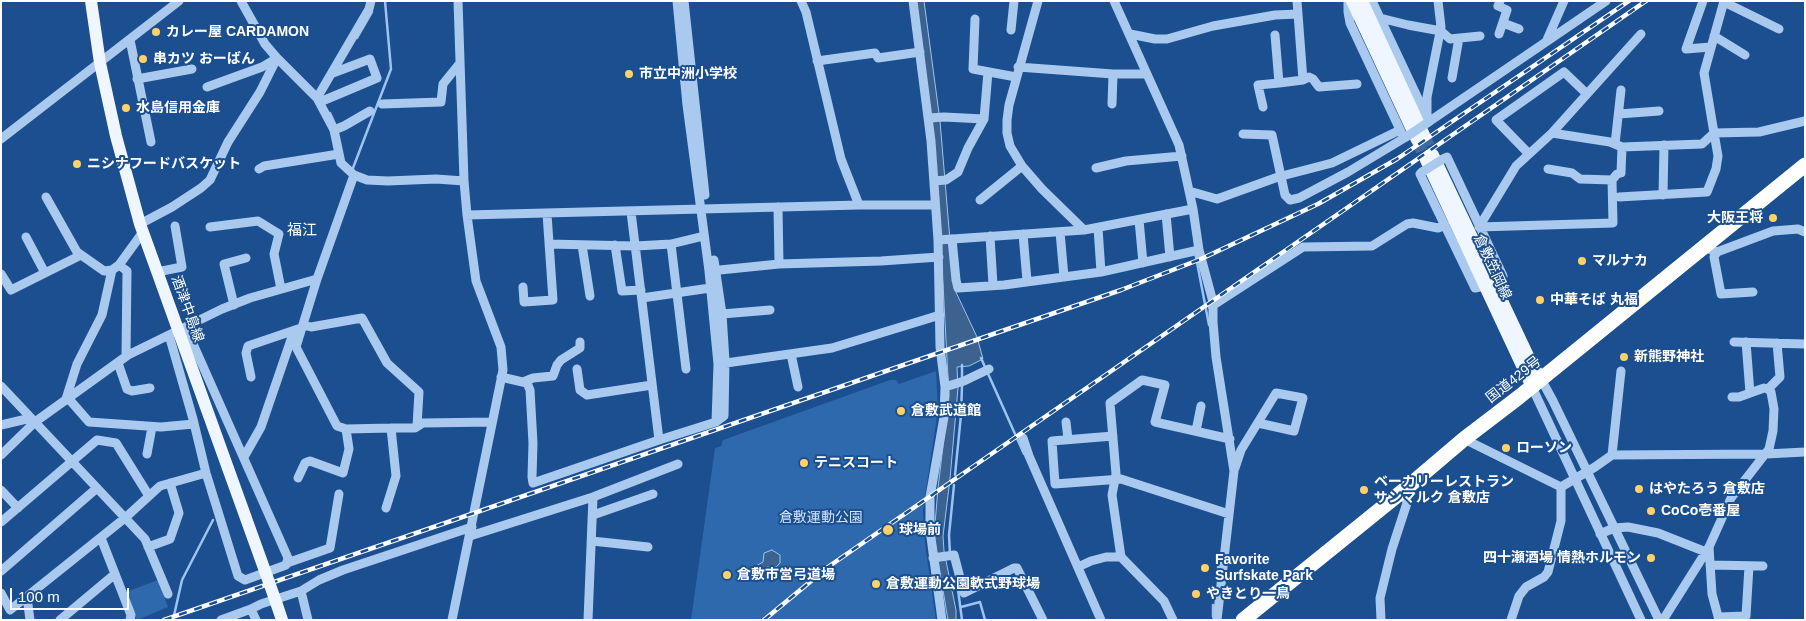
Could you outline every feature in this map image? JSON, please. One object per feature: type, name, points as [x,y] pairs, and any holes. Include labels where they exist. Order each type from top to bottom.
[{"type":"highway","name":"国道429号","points":[[1243,620],[1257,614],[1464,439],[1711,249],[1805,165]]},
{"type":"main road","name":"酒津中島線","points":[[91,1],[100,63],[116,136],[141,228],[282,620]]},
{"type":"main road","points":[[1350,1],[1417,130]]},
{"type":"main road","points":[[1362,1],[1417,130]]},
{"type":"main road","name":"倉敷笠岡線","points":[[1434,158],[1489,284],[1536,383]]},
{"type":"street","points":[[1,139],[179,1]]},
{"type":"street","points":[[241,1],[265,44],[319,100],[336,129],[341,164],[354,175],[367,180],[436,179],[464,181]]},
{"type":"street","points":[[319,100],[369,9],[371,1]]},
{"type":"street","points":[[452,620],[503,370],[501,347],[476,281],[467,215],[464,181],[458,1]]},
{"type":"street","points":[[677,1],[687,105],[712,270],[710,288],[721,364]]},
{"type":"street","points":[[501,377],[527,383],[530,390],[532,402],[533,483],[716,422],[721,364],[722,314],[704,236],[684,1]]},
{"type":"street","points":[[801,1],[806,12],[841,159],[859,205]]},
{"type":"street","points":[[913,1],[920,52],[933,118],[939,180],[936,205],[954,280],[958,288],[1101,272],[1196,251]]},
{"type":"street","points":[[1011,30],[1014,1]]},
{"type":"street","points":[[1038,1],[1018,67],[1009,105],[1007,133],[1010,146],[1022,166],[1042,189],[1084,230]]},
{"type":"street","points":[[1114,1],[1130,34],[1145,74],[1174,133],[1189,191],[1196,251],[1213,302],[1216,357],[1227,438],[1234,471]]},
{"type":"street","points":[[1297,1],[1303,80]]},
{"type":"street","points":[[1350,1],[1348,12],[1350,23],[1417,130]]},
{"type":"street","points":[[1372,1],[1380,18],[1417,130]]},
{"type":"street","points":[[1417,130],[1427,97],[1441,31],[1438,1]]},
{"type":"street","points":[[1499,34],[1507,10],[1498,6],[1500,1]]},
{"type":"street","points":[[1546,42],[1564,1]]},
{"type":"street","points":[[1243,134],[1272,135],[1285,195],[1290,200],[1299,198],[1348,172],[1417,130],[1606,1]]},
{"type":"street","points":[[1703,1],[1686,49],[1711,47]]},
{"type":"street","points":[[1619,197],[1707,192],[1716,169],[1718,156],[1704,73],[1724,2],[1779,29]]},
{"type":"street","points":[[1130,34],[1155,40],[1167,39],[1213,26],[1275,15],[1298,14]]},
{"type":"street","points":[[1380,18],[1441,31],[1450,39],[1480,36]]},
{"type":"street","points":[[975,19],[973,69],[1016,77]]},
{"type":"street","points":[[1503,24],[1519,30]]},
{"type":"street","points":[[1479,226],[1516,166],[1552,133],[1641,34]]},
{"type":"street","points":[[1275,35],[1280,83]]},
{"type":"street","points":[[1714,36],[1745,56]]},
{"type":"street","points":[[1452,78],[1459,38]]},
{"type":"street","points":[[130,40],[151,142]]},
{"type":"street","points":[[817,61],[875,53],[878,58],[920,52]]},
{"type":"street","points":[[207,88],[262,67],[277,58]]},
{"type":"street","points":[[67,399],[77,364],[102,314],[116,267],[141,228],[210,180],[228,142],[260,92],[277,58]]},
{"type":"street","points":[[319,100],[377,78],[370,59],[333,73]]},
{"type":"street","points":[[382,104],[442,102],[443,84],[460,63]]},
{"type":"street","points":[[1018,67],[1113,74],[1145,74]]},
{"type":"street","points":[[137,79],[192,69]]},
{"type":"street","points":[[939,180],[958,172],[968,148],[984,119],[988,72]]},
{"type":"street","points":[[1529,154],[1496,120],[1564,72],[1587,94]]},
{"type":"street","points":[[1112,104],[1113,74]]},
{"type":"street","points":[[1262,107],[1258,85],[1308,78],[1313,79],[1319,87],[1357,84]]},
{"type":"street","points":[[1479,226],[1613,223],[1612,180],[1617,174],[1621,173],[1618,146],[1621,90]]},
{"type":"street","points":[[336,129],[370,111]]},
{"type":"street","points":[[1619,114],[1659,111]]},
{"type":"street","points":[[933,118],[984,119]]},
{"type":"street","points":[[1552,133],[1610,142],[1618,146],[1664,146],[1702,144],[1714,133],[1758,132],[1805,121]]},
{"type":"street","points":[[1189,191],[1217,199],[1281,176],[1332,162],[1417,130]]},
{"type":"street","points":[[1663,195],[1664,146]]},
{"type":"street","points":[[259,169],[264,166],[339,154]]},
{"type":"street","points":[[1096,168],[1126,162],[1180,157]]},
{"type":"street","points":[[1447,157],[1502,276],[1489,284],[1475,288],[1420,174],[1434,158],[1447,157]]},
{"type":"street","points":[[980,200],[1022,166]]},
{"type":"street","points":[[1548,170],[1572,173],[1580,180],[1612,180]]},
{"type":"street","points":[[244,457],[261,427],[354,175]]},
{"type":"street","points":[[46,197],[77,252],[104,271],[116,267],[127,271],[126,356]]},
{"type":"street","points":[[467,215],[859,205],[936,205]]},
{"type":"street","points":[[778,207],[780,264]]},
{"type":"street","points":[[945,240],[1084,230],[1191,209]]},
{"type":"street","points":[[631,212],[659,440]]},
{"type":"street","points":[[523,287],[524,302],[554,300],[547,214]]},
{"type":"street","points":[[1166,214],[1170,257]]},
{"type":"street","points":[[1139,220],[1143,263]]},
{"type":"street","points":[[210,227],[258,221],[279,234],[274,254],[281,289]]},
{"type":"street","points":[[1212,306],[1303,247],[1372,246],[1407,224],[1413,223],[1438,228],[1446,226]]},
{"type":"street","points":[[157,272],[182,267],[176,226]]},
{"type":"street","points":[[1098,228],[1101,272]]},
{"type":"street","points":[[1753,292],[1721,294],[1711,249],[1773,230],[1798,229],[1805,232]]},
{"type":"street","points":[[1060,232],[1064,277]]},
{"type":"street","points":[[1023,234],[1027,281]]},
{"type":"street","points":[[549,244],[636,246],[671,244],[704,236]]},
{"type":"street","points":[[990,236],[993,285]]},
{"type":"street","points":[[26,237],[45,273]]},
{"type":"street","points":[[942,620],[929,509],[944,417],[946,386],[940,347],[941,281],[938,257],[945,240]]},
{"type":"street","points":[[671,244],[686,369]]},
{"type":"street","points":[[582,245],[590,296]]},
{"type":"street","points":[[615,246],[622,291],[641,294],[678,294],[710,288]]},
{"type":"street","points":[[1,274],[11,290],[81,255]]},
{"type":"street","points":[[712,270],[780,264],[938,257]]},
{"type":"street","points":[[234,305],[224,264],[246,258]]},
{"type":"street","points":[[1,455],[33,420],[67,399],[126,356],[234,305],[317,279]]},
{"type":"street","points":[[941,281],[954,280]]},
{"type":"street","points":[[722,314],[770,310]]},
{"type":"street","points":[[721,364],[832,348],[940,315]]},
{"type":"street","points":[[251,377],[246,353],[248,346],[299,328],[311,328],[362,318],[387,362],[420,392],[418,426]]},
{"type":"street","points":[[299,328],[296,347],[337,426],[346,429],[415,428],[423,422],[492,422]]},
{"type":"street","points":[[178,331],[194,424],[206,472],[238,576],[245,580],[330,548],[340,494]]},
{"type":"street","points":[[178,331],[244,457],[288,558],[287,563]]},
{"type":"street","points":[[523,382],[533,378],[553,376],[556,365],[580,348],[580,342]]},
{"type":"street","points":[[1734,342],[1805,344]]},
{"type":"street","points":[[1746,342],[1750,393]]},
{"type":"street","points":[[1732,398],[1764,388],[1768,389],[1780,377],[1778,343]]},
{"type":"street","points":[[792,354],[798,387]]},
{"type":"street","points":[[118,363],[127,389],[132,391],[150,388]]},
{"type":"street","points":[[577,369],[580,390],[587,394],[652,385]]},
{"type":"street","points":[[946,386],[964,381],[986,370]]},
{"type":"street","points":[[1612,455],[1621,371]]},
{"type":"street","points":[[1173,620],[1164,601],[1122,557],[1112,495],[1115,478],[1110,403],[1142,380],[1165,385],[1155,422],[1227,438]]},
{"type":"street","points":[[1536,383],[1554,401],[1659,620]]},
{"type":"street","points":[[1536,383],[1574,480],[1641,620]]},
{"type":"street","points":[[1,386],[144,539],[168,594]]},
{"type":"street","points":[[1663,620],[1708,550],[1731,498],[1769,449],[1774,416],[1773,400],[1768,389]]},
{"type":"street","points":[[1217,620],[1227,514],[1234,471],[1241,450],[1276,393],[1303,398],[1294,431],[1258,423]]},
{"type":"street","points":[[67,399],[89,422],[161,428],[194,424]]},
{"type":"street","points":[[1196,431],[1201,406]]},
{"type":"street","points":[[1,425],[33,420]]},
{"type":"street","points":[[1066,422],[1068,439]]},
{"type":"street","points":[[146,454],[152,426]]},
{"type":"street","points":[[386,508],[396,476],[391,428]]},
{"type":"street","points":[[298,478],[306,463],[310,461],[343,473],[349,448],[346,429]]},
{"type":"street","points":[[1055,484],[1052,441],[1113,436]]},
{"type":"street","points":[[1022,438],[1101,620]]},
{"type":"street","points":[[1464,439],[1561,487]]},
{"type":"street","points":[[1,522],[98,440],[116,443],[149,496]]},
{"type":"street","points":[[1561,487],[1588,472],[1612,455],[1805,452]]},
{"type":"street","points":[[221,620],[231,618],[261,604],[301,591],[319,580],[343,570],[471,531],[593,497],[678,464]]},
{"type":"street","points":[[1,616],[126,518],[160,486],[206,472]]},
{"type":"street","points":[[1042,485],[1115,478],[1227,514]]},
{"type":"street","points":[[148,547],[170,539],[179,513],[170,483]]},
{"type":"street","points":[[1510,620],[1526,587],[1544,577],[1548,572],[1561,521],[1561,487]]},
{"type":"street","points":[[1,571],[97,488]]},
{"type":"street","points":[[1,490],[18,508]]},
{"type":"street","points":[[1381,620],[1380,598],[1406,503],[1404,490]]},
{"type":"street","points":[[593,515],[653,494]]},
{"type":"street","points":[[588,620],[593,497]]},
{"type":"street","points":[[1600,534],[1614,528],[1628,527],[1658,533],[1708,550]]},
{"type":"street","points":[[101,538],[131,615],[130,620]]},
{"type":"street","points":[[592,542],[648,547]]},
{"type":"street","points":[[1708,550],[1712,594],[1719,618],[1746,616],[1749,566]]},
{"type":"street","points":[[934,558],[954,555],[964,592],[1017,568],[1043,620]]},
{"type":"street","points":[[1078,567],[1106,557],[1122,557]]},
{"type":"street","points":[[1710,565],[1763,566]]},
{"type":"street","points":[[60,620],[115,574]]},
{"type":"street","points":[[301,591],[308,620]]},
{"type":"street","points":[[1,593],[10,610]]},
{"type":"street","points":[[27,597],[30,620]]},
{"type":"street","points":[[1374,620],[1380,605]]},
{"type":"street","points":[[251,609],[256,620]]},
{"type":"green space","name":"倉敷運動公園","points":[[936,371],[938,410],[923,510],[925,544],[936,620],[691,620],[715,448],[721,446],[723,440],[890,380],[896,380],[899,384]]},
{"type":"green space","points":[[158,580],[168,607],[137,620],[126,592]]},
{"type":"shaded area","points":[[916,1],[924,1],[940,121],[954,288],[977,337],[983,359],[969,366],[957,367],[958,388],[943,536],[944,551],[956,610],[956,620],[948,620],[934,536],[949,396],[943,284]]},
{"type":"shaded area","points":[[772,550],[780,555],[780,563],[776,567],[767,567],[764,573],[758,573],[756,566],[763,562],[764,553]]},
{"type":"waterway","points":[[353,168],[391,69],[385,1]]},
{"type":"waterway","points":[[357,38],[372,12]]},
{"type":"waterway","points":[[330,113],[335,124]]},
{"type":"waterway","points":[[1195,252],[1209,325]]},
{"type":"waterway","points":[[981,358],[1024,454]]},
{"type":"waterway","points":[[962,365],[962,379]]},
{"type":"waterway","points":[[955,475],[962,385]]},
{"type":"waterway","points":[[950,554],[949,535],[954,485]]},
{"type":"waterway","points":[[173,620],[182,580],[213,520]]},
{"type":"waterway","points":[[1218,568],[1219,561]]},
{"type":"waterway","points":[[957,582],[962,620]]},
{"type":"waterway","points":[[961,607],[980,602],[985,620]]},
{"type":"waterway","points":[[1213,605],[1213,617]]},
{"type":"tunnel","points":[[1424,135],[1433,155]]},
{"type":"tunnel","points":[[1417,140],[1426,160]]},
{"type":"railway","points":[[164,620],[1121,290],[1201,259],[1318,204],[1397,159],[1629,1]]},
{"type":"railway","points":[[764,620],[828,567],[1646,1]]},
{"type":"place","name":"カレー屋 CARDAMON","points":[[156,32]]},
{"type":"place","name":"串カツ おーばん","points":[[143,59]]},
{"type":"place","name":"市立中洲小学校","points":[[629,74]]},
{"type":"place","name":"水島信用金庫","points":[[126,108]]},
{"type":"place","name":"ニシナフードバスケット","points":[[77,164]]},
{"type":"place","name":"大阪王将","points":[[1773,218]]},
{"type":"place","name":"マルナカ","points":[[1582,261]]},
{"type":"place","name":"中華そば 丸福","points":[[1540,300]]},
{"type":"place","name":"新熊野神社","points":[[1624,357]]},
{"type":"place","name":"倉敷武道館","points":[[901,411]]},
{"type":"place","name":"ローソン","points":[[1506,448]]},
{"type":"place","name":"テニスコート","points":[[804,463]]},
{"type":"place","name":"はやたろう 倉敷店","points":[[1639,489]]},
{"type":"place","name":"ベーカリーレストラン サンマルク 倉敷店","points":[[1364,490]]},
{"type":"place","name":"CoCo壱番屋","points":[[1651,511]]},
{"type":"place","name":"球場前","points":[[888,530]]},
{"type":"place","name":"四十瀬酒場 情熱ホルモン","points":[[1651,558]]},
{"type":"place","name":"Favorite Surfskate Park","points":[[1205,568]]},
{"type":"place","name":"倉敷市営弓道場","points":[[727,575]]},
{"type":"place","name":"倉敷運動公園軟式野球場","points":[[876,584]]},
{"type":"place","name":"やきとり一鳥","points":[[1196,594]]},
{"type":"district","name":"福江","points":[[302,231]]}]
